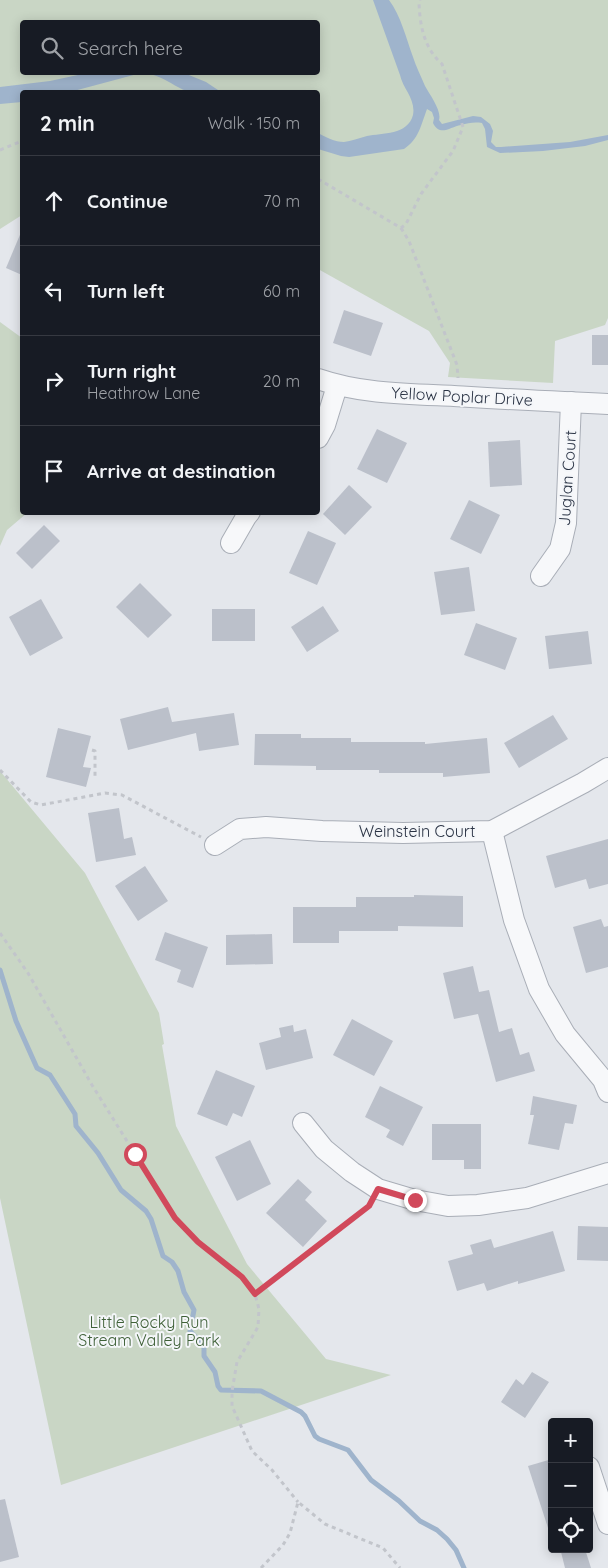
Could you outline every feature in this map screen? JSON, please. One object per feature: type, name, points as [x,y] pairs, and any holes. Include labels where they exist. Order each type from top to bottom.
[{"type":"street","name":"Yellow Poplar Drive","points":[[320,380],[337,386],[384,392],[608,404]]},
{"type":"street","points":[[320,434],[337,386]]},
{"type":"street","name":"Juglan Court","points":[[541,576],[560,549],[566,523],[571,402]]},
{"type":"street","points":[[231,543],[248,515]]},
{"type":"street","name":"Weinstein Court","points":[[215,845],[240,829],[258,828],[403,832],[492,831],[608,768]]},
{"type":"street","points":[[492,831],[514,920],[539,989],[565,1034],[603,1080],[608,1092]]},
{"type":"street","points":[[302,1123],[324,1149],[352,1172],[378,1189],[415,1200],[448,1206],[478,1205],[527,1198],[608,1173]]},
{"type":"street","points":[[593,1479],[608,1524]]},
{"type":"path","points":[[401,228],[406,224],[421,194],[452,151],[463,127],[442,64],[436,59],[423,36],[420,0]]},
{"type":"path","points":[[0,150],[20,142]]},
{"type":"path","points":[[320,180],[401,228],[409,241],[457,365],[458,396]]},
{"type":"path","points":[[92,750],[95,751],[95,776]]},
{"type":"path","points":[[0,770],[31,802],[41,805],[105,793],[122,795],[215,845]]},
{"type":"path","points":[[0,933],[28,973],[92,1085],[175,1218],[198,1242],[242,1277],[255,1294],[260,1316],[258,1327],[237,1362],[232,1390],[232,1406],[252,1451],[272,1470],[298,1502],[325,1524],[383,1548],[400,1568]]},
{"type":"path","points":[[255,1294],[369,1206],[378,1189]]},
{"type":"path","points":[[261,1568],[283,1545],[290,1533],[298,1502]]},
{"type":"green space","points":[[0,0],[608,0],[608,318],[605,325],[555,341],[553,383],[448,377],[450,363],[429,331],[320,270],[320,90],[20,90],[20,216],[0,229]]},
{"type":"green space","points":[[0,322],[20,337],[20,515],[25,515],[7,530],[0,546]]},
{"type":"green space","name":"Little Rocky Run Stream Valley Park","points":[[0,771],[85,873],[159,1013],[164,1044],[162,1045],[176,1126],[247,1264],[326,1359],[391,1375],[61,1485],[0,1198]]},
{"type":"water","points":[[373,0],[389,0],[397,13],[417,68],[439,112],[439,120],[442,124],[473,116],[481,117],[490,124],[493,131],[491,142],[496,147],[570,142],[608,135],[608,140],[585,146],[543,151],[500,153],[487,147],[485,129],[482,123],[469,123],[446,130],[439,130],[433,123],[432,112],[427,109],[416,136],[404,149],[349,157],[320,150],[320,134],[327,138],[347,142],[367,136],[394,132],[406,126],[413,115],[413,104],[402,80]]},
{"type":"water","points":[[78,75],[134,75],[77,90],[20,90],[20,102],[0,104],[0,87],[50,81]]},
{"type":"water","points":[[154,75],[189,75],[206,82],[218,90],[186,90]]},
{"type":"building","points":[[20,235],[20,274],[6,268]]},
{"type":"building","points":[[344,310],[383,323],[371,356],[333,343]]},
{"type":"building","points":[[592,335],[608,335],[608,365],[592,365]]},
{"type":"building","points":[[377,429],[407,443],[387,483],[357,469]]},
{"type":"building","points":[[520,440],[522,485],[490,487],[488,442]]},
{"type":"building","points":[[349,485],[372,507],[345,535],[323,514]]},
{"type":"building","points":[[469,500],[500,515],[481,554],[450,539]]},
{"type":"building","points":[[44,525],[60,541],[32,569],[16,553]]},
{"type":"building","points":[[308,531],[336,543],[317,585],[289,573]]},
{"type":"building","points":[[469,567],[475,611],[441,615],[434,572]]},
{"type":"building","points":[[140,583],[172,615],[148,638],[116,607]]},
{"type":"building","points":[[41,599],[63,638],[30,656],[9,617]]},
{"type":"building","points":[[323,606],[339,631],[307,652],[291,627]]},
{"type":"building","points":[[212,609],[255,609],[255,641],[212,641]]},
{"type":"building","points":[[476,623],[517,638],[505,670],[464,655]]},
{"type":"building","points":[[588,631],[592,664],[549,669],[545,636]]},
{"type":"building","points":[[168,707],[172,722],[234,713],[239,745],[199,751],[196,733],[128,750],[120,719]]},
{"type":"building","points":[[553,715],[568,739],[519,768],[504,743]]},
{"type":"building","points":[[58,728],[91,736],[83,767],[91,768],[86,787],[46,777]]},
{"type":"building","points":[[255,734],[301,734],[301,738],[351,738],[351,742],[425,742],[425,744],[487,738],[490,773],[443,777],[443,773],[379,773],[379,770],[316,770],[316,766],[254,765]]},
{"type":"building","points":[[119,808],[124,839],[132,837],[136,855],[96,862],[88,813]]},
{"type":"building","points":[[608,839],[608,884],[589,889],[586,879],[555,888],[546,856]]},
{"type":"building","points":[[145,866],[168,901],[138,921],[115,886]]},
{"type":"building","points":[[414,895],[463,896],[463,927],[398,926],[398,931],[339,931],[339,943],[293,943],[293,907],[356,907],[356,897],[414,897]]},
{"type":"building","points":[[601,919],[604,927],[608,926],[608,967],[586,973],[573,927]]},
{"type":"building","points":[[165,932],[208,947],[193,988],[177,982],[181,970],[155,960]]},
{"type":"building","points":[[272,934],[273,964],[226,965],[226,935]]},
{"type":"building","points":[[473,966],[479,992],[489,990],[499,1032],[512,1028],[520,1055],[529,1052],[535,1071],[496,1082],[478,1014],[454,1019],[443,973]]},
{"type":"building","points":[[352,1019],[393,1041],[374,1076],[333,1055]]},
{"type":"building","points":[[293,1025],[294,1032],[306,1029],[313,1058],[266,1070],[259,1043],[281,1037],[279,1028]]},
{"type":"building","points":[[216,1070],[255,1086],[242,1117],[233,1113],[227,1126],[197,1114]]},
{"type":"building","points":[[380,1086],[423,1107],[403,1146],[386,1137],[390,1130],[365,1117]]},
{"type":"building","points":[[533,1096],[577,1105],[573,1124],[565,1123],[559,1150],[528,1144],[534,1115],[530,1115]]},
{"type":"building","points":[[432,1124],[481,1124],[481,1169],[464,1169],[464,1160],[432,1160]]},
{"type":"building","points":[[250,1140],[271,1184],[237,1201],[215,1157]]},
{"type":"building","points":[[298,1179],[312,1192],[305,1200],[327,1221],[303,1247],[266,1213]]},
{"type":"building","points":[[578,1226],[608,1227],[608,1261],[577,1260]]},
{"type":"building","points":[[553,1231],[565,1271],[518,1284],[518,1281],[487,1291],[484,1283],[457,1291],[448,1261],[473,1254],[470,1245],[491,1239],[494,1248]]},
{"type":"building","points":[[532,1372],[549,1382],[525,1418],[501,1402],[516,1379],[523,1385]]},
{"type":"building","points":[[548,1460],[548,1528],[528,1466]]},
{"type":"building","points":[[5,1499],[19,1557],[0,1562],[0,1500]]},
{"type":"building","points":[[561,1553],[586,1553],[591,1568],[565,1568]]},
{"type":"waterway","points":[[0,970],[16,1021],[37,1068],[50,1075],[75,1114],[76,1126],[98,1153],[121,1190],[146,1211],[151,1219],[163,1256],[172,1262],[178,1271],[184,1292],[194,1310],[190,1331],[204,1346],[204,1356],[215,1372],[218,1386],[221,1390],[261,1391],[301,1412],[315,1436],[348,1450],[371,1480],[399,1501],[420,1521],[437,1530],[447,1539],[456,1550],[464,1568]]},
{"type":"route","points":[[135,1154],[175,1218],[198,1242],[242,1277],[255,1294],[369,1206],[378,1189],[415,1200]]}]
